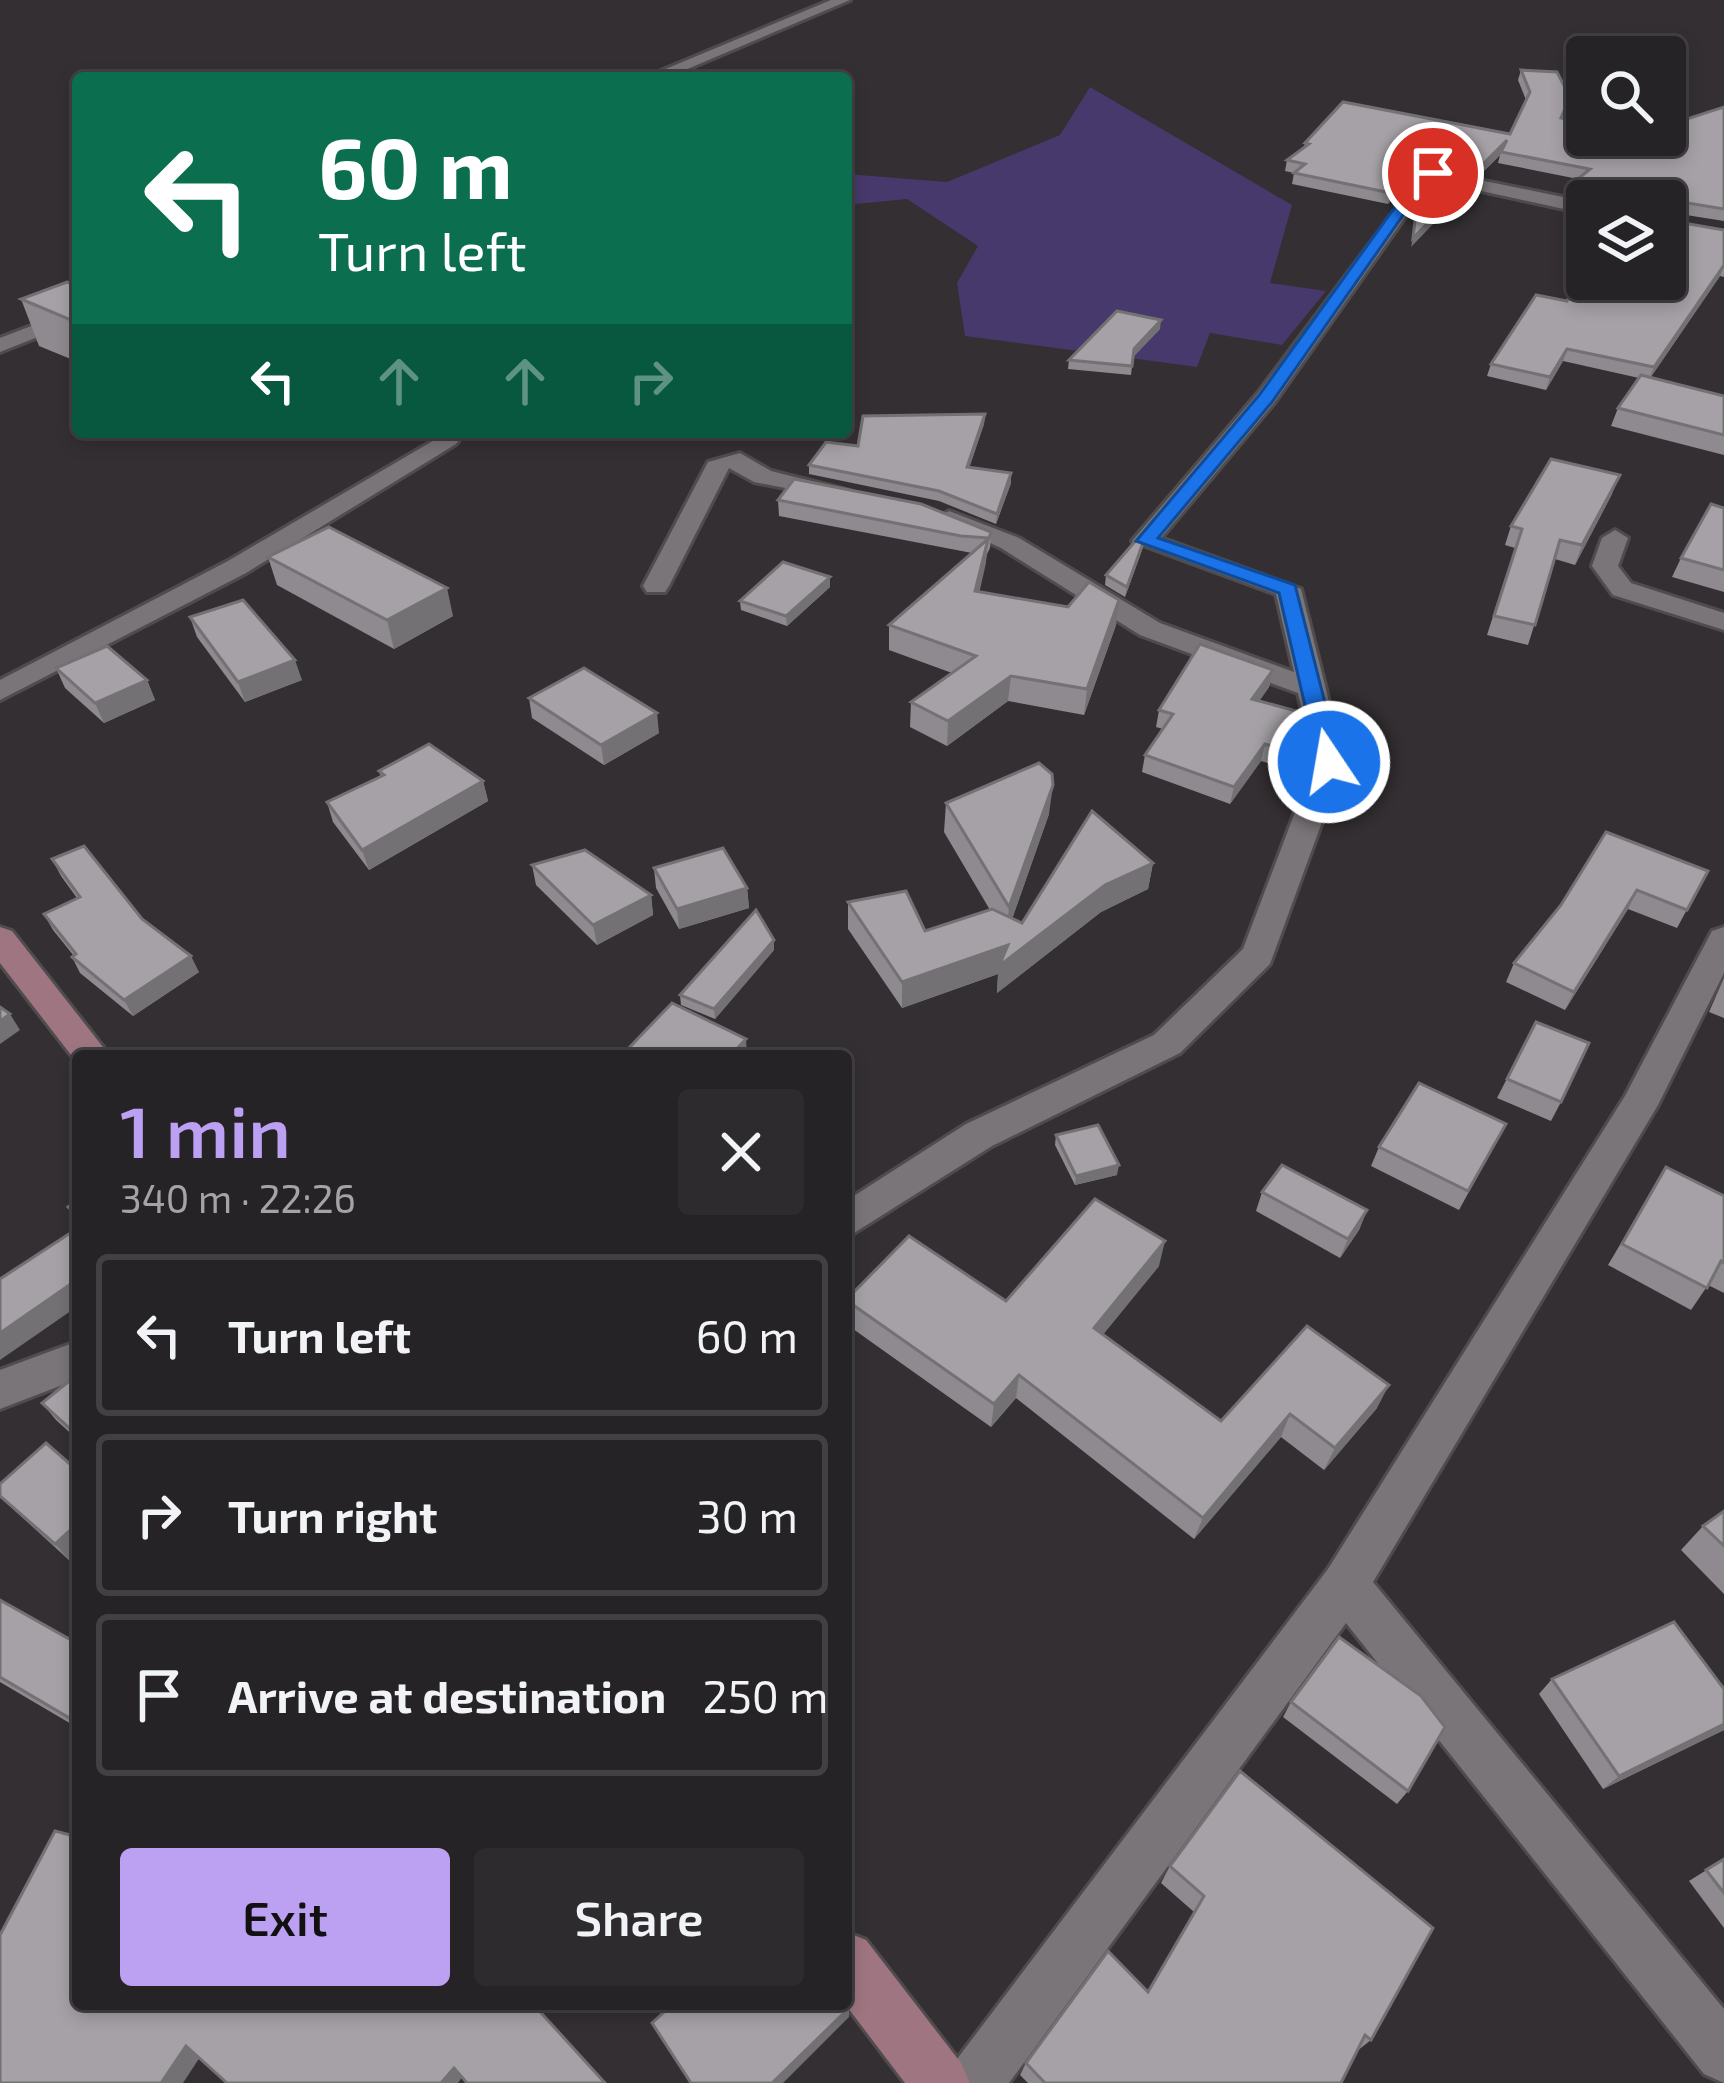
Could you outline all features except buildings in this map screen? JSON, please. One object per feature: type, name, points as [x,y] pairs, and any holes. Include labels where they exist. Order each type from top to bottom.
[{"type":"street","points":[[667,72],[843,0]]},
{"type":"street","points":[[852,1218],[979,1135],[1167,1044],[1258,955],[1329,762],[1288,590],[1145,541],[1266,398],[1426,174],[1566,204]]},
{"type":"street","points":[[0,346],[72,316]]},
{"type":"street","points":[[0,691],[237,567],[448,439]]},
{"type":"street","points":[[656,586],[720,462],[740,460],[763,477],[856,494]]},
{"type":"street","points":[[929,510],[1010,543],[1150,629],[1313,689]]},
{"type":"street","points":[[1616,538],[1605,566],[1622,589],[1724,622]]},
{"type":"street","points":[[0,939],[87,1050]]},
{"type":"street","points":[[974,2083],[1345,1585],[1616,1145],[1724,939]]},
{"type":"street","points":[[0,1390],[72,1362]]},
{"type":"street","points":[[1345,1585],[1724,2054]]},
{"type":"street","points":[[852,1968],[940,2083]]},
{"type":"shaded area","points":[[1090,87],[1292,205],[1270,283],[1326,291],[1282,345],[1210,333],[1197,367],[965,336],[957,283],[978,246],[907,199],[852,204],[852,174],[947,182],[1060,135]]},
{"type":"route","points":[[1329,762],[1288,590],[1145,541],[1266,398],[1426,174],[1433,173]]}]
